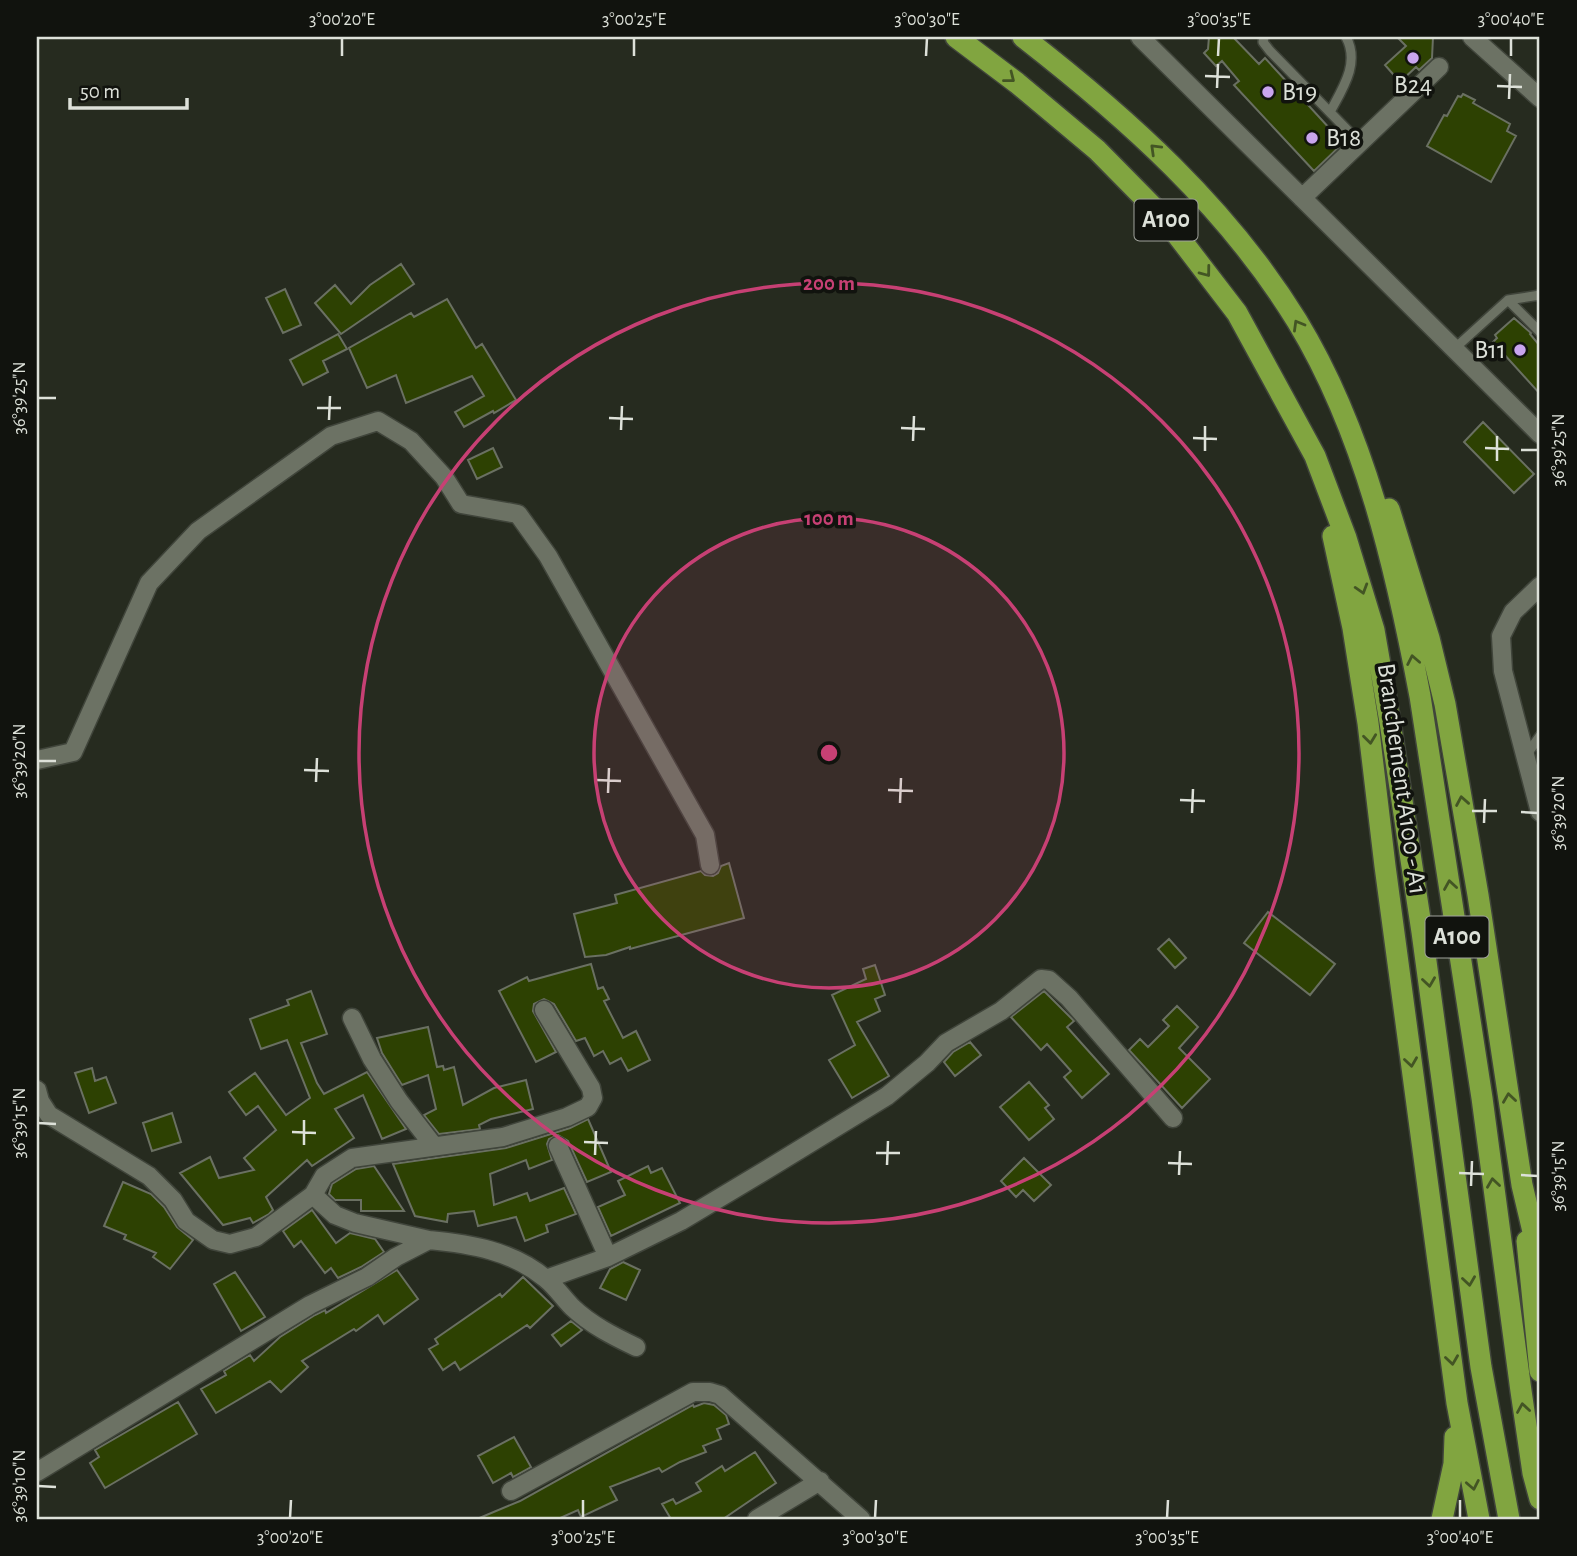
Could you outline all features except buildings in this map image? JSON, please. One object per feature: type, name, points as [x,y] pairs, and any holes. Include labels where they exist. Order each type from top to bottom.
[{"type":"highway","name":"A100","points":[[956,37],[1017,83],[1097,150],[1165,219],[1237,313],[1315,456],[1346,538],[1374,630],[1392,735],[1422,932],[1481,1367],[1509,1519]]},
{"type":"highway","name":"A100","points":[[1023,37],[1129,125],[1203,196],[1255,260],[1297,321],[1331,385],[1374,503],[1409,638],[1420,696],[1482,1098],[1527,1432],[1540,1499]]},
{"type":"highway","points":[[1331,385],[1388,506],[1429,638],[1444,704],[1478,895],[1522,1185],[1540,1371]]},
{"type":"highway","name":"Branchement A100 - A1","points":[[1315,456],[1353,628],[1368,723],[1457,1404]]},
{"type":"highway","points":[[1522,1185],[1540,1261]]},
{"type":"highway","points":[[1442,1519],[1454,1464],[1457,1404]]},
{"type":"highway","points":[[1457,1404],[1479,1519]]},
{"type":"street","points":[[1140,37],[1540,434]]},
{"type":"street","points":[[1472,37],[1540,98]]},
{"type":"street","points":[[1302,198],[1439,67]]},
{"type":"street","points":[[37,760],[73,752],[149,583],[198,531],[331,436],[378,421],[411,441],[444,477],[461,504],[518,514],[548,556],[705,835],[710,865]]},
{"type":"street","points":[[1539,802],[1503,671],[1501,636],[1513,612],[1540,586]]},
{"type":"street","points":[[546,1279],[608,1257],[681,1221],[887,1096],[927,1063],[946,1043],[1001,1011],[1041,979],[1049,980],[1069,998],[1173,1118]]},
{"type":"street","points":[[37,1090],[49,1115],[149,1176],[173,1200],[186,1221],[212,1240],[230,1244],[256,1237],[313,1195],[324,1175],[352,1158],[503,1137],[567,1117],[587,1107],[593,1098],[591,1088],[544,1010]]},
{"type":"street","points":[[352,1018],[372,1059],[399,1101],[433,1145]]},
{"type":"street","points":[[558,1146],[608,1257]]},
{"type":"street","points":[[313,1195],[335,1215],[355,1223],[429,1240],[469,1244],[520,1262],[546,1279],[572,1307],[606,1333],[636,1347]]},
{"type":"street","points":[[37,1472],[310,1305],[367,1277],[396,1257],[429,1240]]},
{"type":"street","points":[[511,1491],[693,1392],[710,1392],[720,1395],[861,1519]]},
{"type":"street","points":[[757,1519],[820,1482]]},
{"type":"lane","points":[[1264,37],[1263,42],[1270,51],[1360,143]]},
{"type":"lane","points":[[1331,112],[1348,80],[1353,56],[1346,37]]},
{"type":"lane","points":[[1454,349],[1508,300],[1540,295]]},
{"type":"lane","points":[[1508,300],[1540,332]]},
{"type":"lane","points":[[1525,756],[1540,736]]},
{"type":"place","name":"B24","points":[[1413,58]]},
{"type":"place","name":"B19","points":[[1268,92]]},
{"type":"place","name":"B18","points":[[1312,138]]},
{"type":"place","name":"B11","points":[[1520,350]]}]
